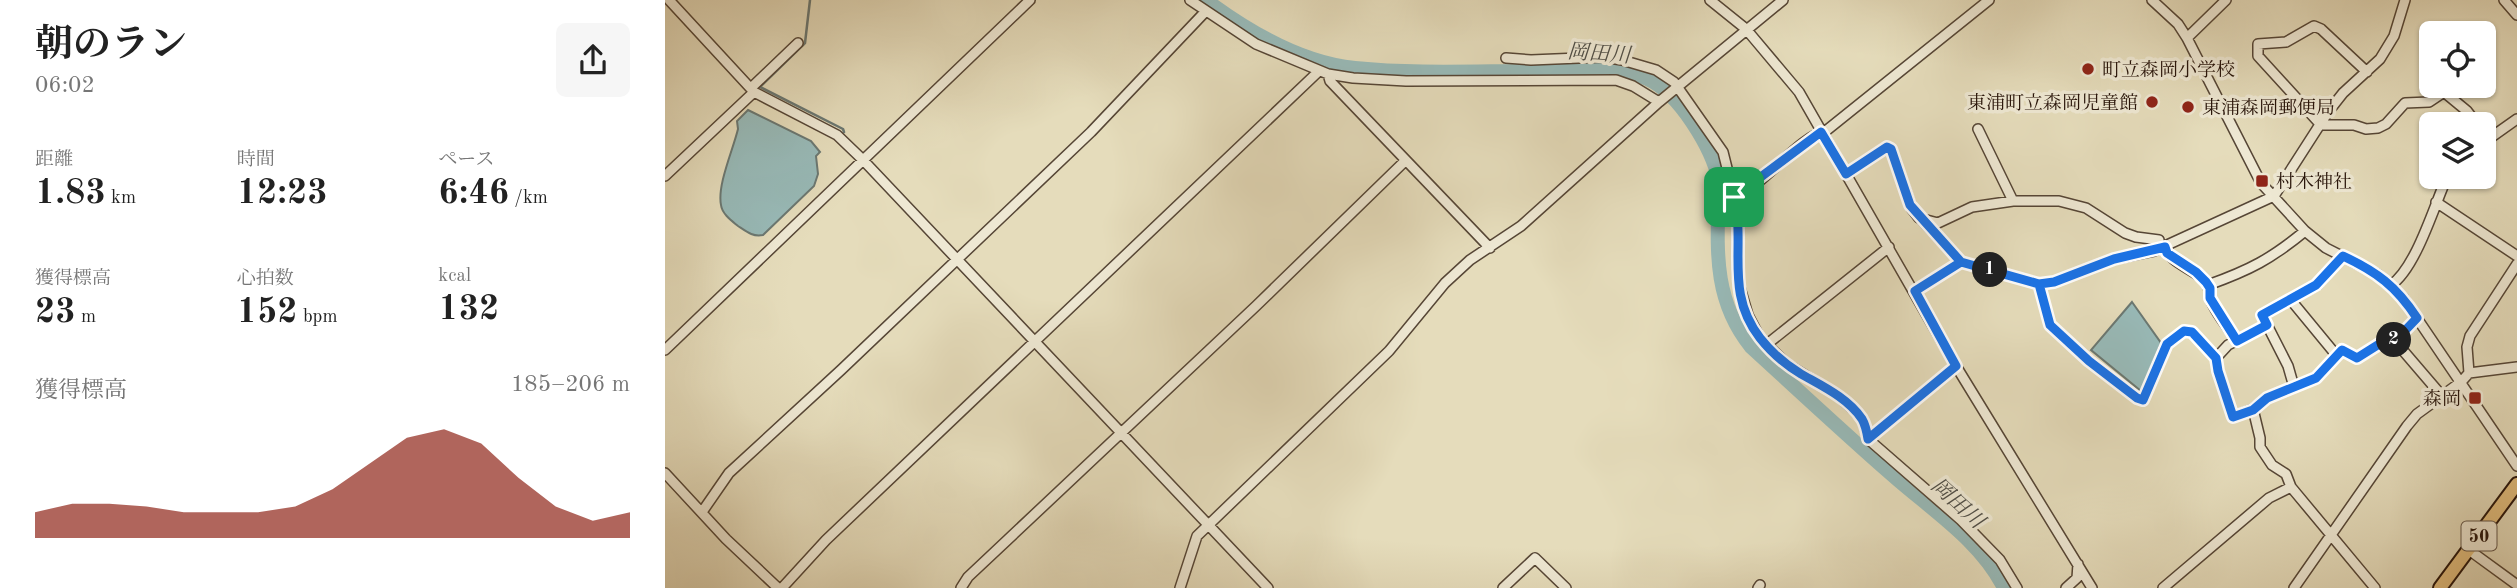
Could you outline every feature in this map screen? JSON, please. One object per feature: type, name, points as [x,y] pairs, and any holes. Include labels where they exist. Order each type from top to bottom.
[{"type":"main road","name":"50","points":[[2440,588],[2517,484]]},
{"type":"street","points":[[665,5],[669,0],[753,89],[837,135],[863,160],[1268,588]]},
{"type":"street","points":[[665,350],[1030,0]]},
{"type":"street","points":[[1190,0],[1255,44],[1323,73],[1406,81],[1616,80],[1633,86],[1660,102]]},
{"type":"street","points":[[1710,0],[1747,29],[1799,92],[1956,366],[2092,588]]},
{"type":"street","points":[[1180,588],[1197,536],[1389,351],[1445,283],[1470,260],[1521,226],[1677,87],[1783,0]]},
{"type":"street","points":[[1734,197],[1827,130],[1989,0]]},
{"type":"street","points":[[2152,0],[2178,24],[2187,38],[2261,183],[2305,231],[2326,248],[2377,274],[2391,285],[2417,318],[2517,466]]},
{"type":"street","points":[[2187,38],[2226,0]]},
{"type":"street","points":[[1846,174],[1883,148],[1889,148],[1907,201],[1919,218],[1961,262],[2039,284],[2054,282],[2162,243],[2274,196],[2314,131],[2343,93],[2380,59],[2394,36],[2402,1]]},
{"type":"street","points":[[2509,2],[2517,15]]},
{"type":"street","points":[[702,512],[729,473],[1091,132],[1205,12]]},
{"type":"street","points":[[2367,72],[2321,29],[2313,26],[2286,43],[2257,44],[2258,55],[2321,125],[2378,128],[2386,124],[2405,103],[2429,102],[2444,92],[2468,112]]},
{"type":"street","points":[[665,176],[798,43]]},
{"type":"street","points":[[1506,58],[1531,60],[1603,57],[1622,60],[1668,76],[1723,152],[1737,220],[1736,271],[1740,295],[1754,328],[1766,345],[1798,372],[1836,394],[1854,410],[1863,420],[1868,439],[1961,520],[2000,560],[2017,588]]},
{"type":"street","points":[[1323,73],[1490,248]]},
{"type":"street","points":[[665,473],[726,539],[780,588],[826,540],[1033,342],[1323,73]]},
{"type":"street","points":[[2496,131],[2517,119]]},
{"type":"street","points":[[1978,129],[2013,201]]},
{"type":"street","points":[[961,588],[968,577],[1256,306],[1405,161]]},
{"type":"street","points":[[2391,285],[2401,278],[2412,262],[2442,189]]},
{"type":"street","points":[[1919,218],[1938,223],[1972,207],[2013,201],[2046,200],[2077,204],[2125,233],[2162,243]]},
{"type":"street","points":[[2436,202],[2517,256]]},
{"type":"street","points":[[2208,285],[2249,270],[2267,260],[2305,231]]},
{"type":"street","points":[[2162,243],[2167,253],[2196,272],[2208,285],[2210,298],[2237,341]]},
{"type":"street","points":[[1766,345],[1889,247]]},
{"type":"street","points":[[2294,387],[2288,366],[2262,315],[2316,285],[2343,256]]},
{"type":"street","points":[[1915,291],[1961,262]]},
{"type":"street","points":[[2469,373],[2467,347],[2470,336],[2517,264]]},
{"type":"street","points":[[2039,284],[2050,325],[2089,361],[2143,400],[2167,344],[2184,331],[2192,332],[2216,358],[2233,417],[2253,410],[2267,398],[2316,378],[2342,350],[2357,358],[2384,341],[2394,340],[2417,318]]},
{"type":"street","points":[[2290,299],[2337,356]]},
{"type":"street","points":[[2216,358],[2228,345],[2267,325]]},
{"type":"street","points":[[2394,340],[2442,396]]},
{"type":"street","points":[[1868,439],[1956,366]]},
{"type":"street","points":[[2294,588],[2417,414],[2461,382],[2469,373],[2517,367]]},
{"type":"street","points":[[2253,410],[2260,447],[2272,465],[2286,474],[2291,487],[2375,588]]},
{"type":"street","points":[[2162,588],[2269,498],[2291,487]]},
{"type":"street","points":[[2469,550],[2517,585]]},
{"type":"street","points":[[1503,588],[1535,558],[1566,588]]},
{"type":"street","points":[[2066,588],[2077,578],[2078,564]]},
{"type":"water","points":[[748,110],[811,141],[820,152],[816,156],[818,174],[814,186],[763,235],[750,233],[738,226],[725,214],[720,197],[738,129],[737,121]]},
{"type":"water","points":[[2132,302],[2161,343],[2141,391],[2091,350]]},
{"type":"waterway","points":[[810,0],[805,43],[760,87],[843,129],[844,132]]},
{"type":"waterway","name":"岡田川","points":[[1206,0],[1276,44],[1295,53],[1335,65],[1423,72],[1607,70],[1634,74],[1659,86],[1671,96],[1692,123],[1715,168],[1719,181],[1718,247],[1723,288],[1738,328],[1751,347],[1968,540],[1982,555],[2004,588]]},
{"type":"place","name":"町立森岡小学校","points":[[2088,69]]},
{"type":"place","name":"東浦町立森岡児童館","points":[[2152,102]]},
{"type":"place","name":"東浦森岡郵便局","points":[[2188,107]]},
{"type":"place","name":"村木神社","points":[[2262,181]]},
{"type":"place","name":"森岡","points":[[2475,398]]},
{"type":"route","points":[[1734,197],[1737,208],[1736,271],[1740,295],[1754,328],[1766,345],[1787,364],[1836,394],[1854,410],[1863,420],[1868,439],[1956,366],[1915,291],[1961,262],[2039,284],[2054,282],[2114,259],[2165,247],[2175,260],[2196,272],[2206,282],[2210,288],[2210,298],[2237,341],[2267,325],[2262,315],[2316,285],[2343,256],[2377,274],[2391,285],[2417,318],[2396,340],[2384,341],[2357,358],[2342,350],[2316,378],[2267,398],[2253,410],[2233,417],[2216,358],[2192,332],[2184,331],[2167,344],[2143,400],[2116,383],[2050,325],[2039,284],[2013,277],[1961,262],[1919,218],[1907,201],[1891,149],[1887,147],[1846,174],[1821,132],[1734,197]]}]
